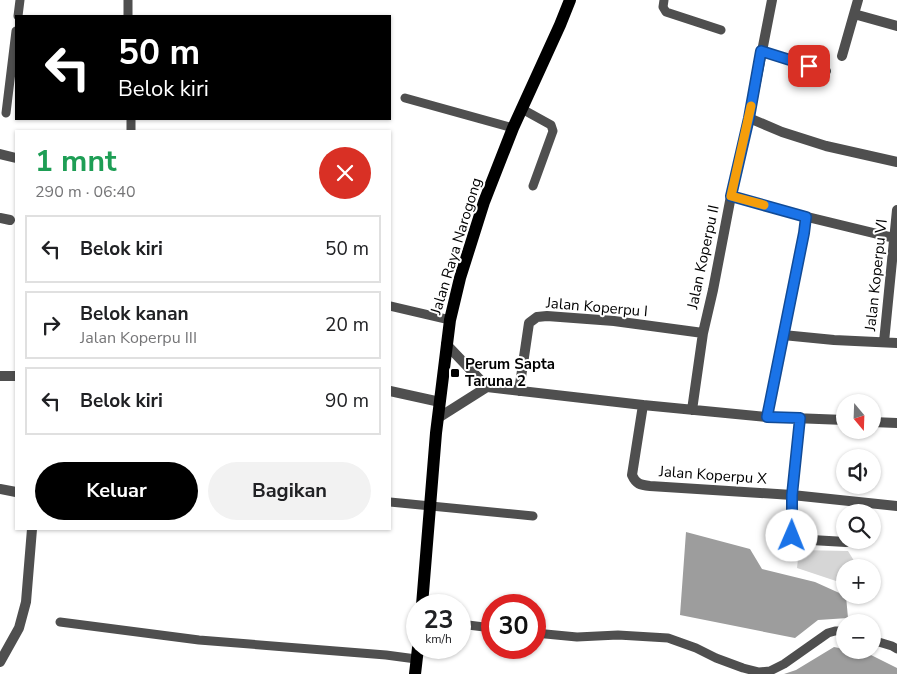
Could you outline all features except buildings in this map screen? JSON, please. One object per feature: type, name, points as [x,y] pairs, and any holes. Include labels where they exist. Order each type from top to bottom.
[{"type":"main road","name":"Jalan Raya Narogong","points":[[423,594],[446,344],[460,278],[484,202],[513,128],[570,0]]},
{"type":"main road","points":[[415,674],[416,659]]},
{"type":"street","name":"Jalan Koperpu II","points":[[692,410],[703,334],[772,0]]},
{"type":"street","points":[[842,56],[858,0]]},
{"type":"street","points":[[854,14],[897,26]]},
{"type":"street","points":[[761,51],[826,71]]},
{"type":"street","points":[[749,118],[782,132],[826,146],[897,162]]},
{"type":"street","points":[[0,154],[15,158]]},
{"type":"street","points":[[731,196],[806,217],[894,238]]},
{"type":"street","name":"Jalan Koperpu VI","points":[[884,342],[897,210]]},
{"type":"street","points":[[767,417],[806,217]]},
{"type":"street","name":"Jalan Koperpu I","points":[[519,391],[529,323],[537,317],[547,316],[614,321],[703,334]]},
{"type":"street","points":[[782,335],[897,343]]},
{"type":"street","points":[[446,344],[487,387],[692,410],[767,417],[836,420]]},
{"type":"street","points":[[0,376],[15,376]]},
{"type":"street","points":[[438,418],[487,387]]},
{"type":"street","points":[[391,391],[440,402]]},
{"type":"street","name":"Jalan Koperpu X","points":[[643,405],[632,475],[639,484],[792,495],[897,506]]},
{"type":"street","points":[[800,418],[792,495],[792,536],[794,539],[836,541]]},
{"type":"street","points":[[881,422],[897,423]]},
{"type":"street","points":[[0,489],[15,492]]},
{"type":"street","points":[[0,662],[19,628],[26,602],[32,530]]},
{"type":"lane","points":[[18,15],[20,0]]},
{"type":"lane","points":[[128,0],[128,15]]},
{"type":"lane","points":[[664,0],[666,12],[721,30]]},
{"type":"lane","points":[[6,112],[15,39]]},
{"type":"lane","points":[[405,98],[513,128]]},
{"type":"lane","points":[[522,109],[551,125],[553,131],[533,186]]},
{"type":"lane","points":[[391,306],[450,320]]},
{"type":"lane","points":[[391,502],[533,516]]},
{"type":"lane","points":[[60,622],[199,640],[386,655],[406,654]]},
{"type":"lane","points":[[546,633],[577,637],[618,635],[668,638],[696,648],[716,658],[759,672],[770,671],[784,664],[828,634],[836,631]]},
{"type":"lane","points":[[881,643],[897,649]]},
{"type":"shaded area","points":[[686,532],[750,549],[762,569],[815,582],[836,591],[836,604],[847,604],[848,614],[836,614],[836,619],[818,620],[795,638],[680,615]]},
{"type":"shaded area","points":[[799,550],[848,551],[853,559],[836,559],[836,581],[797,568]]},
{"type":"shaded area","points":[[834,647],[836,647],[836,659],[879,659],[897,668],[897,674],[784,674],[796,670]]},
{"type":"slow traffic","points":[[751,106],[731,196],[764,205]]},
{"type":"place","name":"Perum Sapta Taruna 2","points":[[455,373]]},
{"type":"route","points":[[792,536],[792,495],[800,418],[767,417],[806,217],[731,196],[749,118],[761,51],[809,66]]}]
